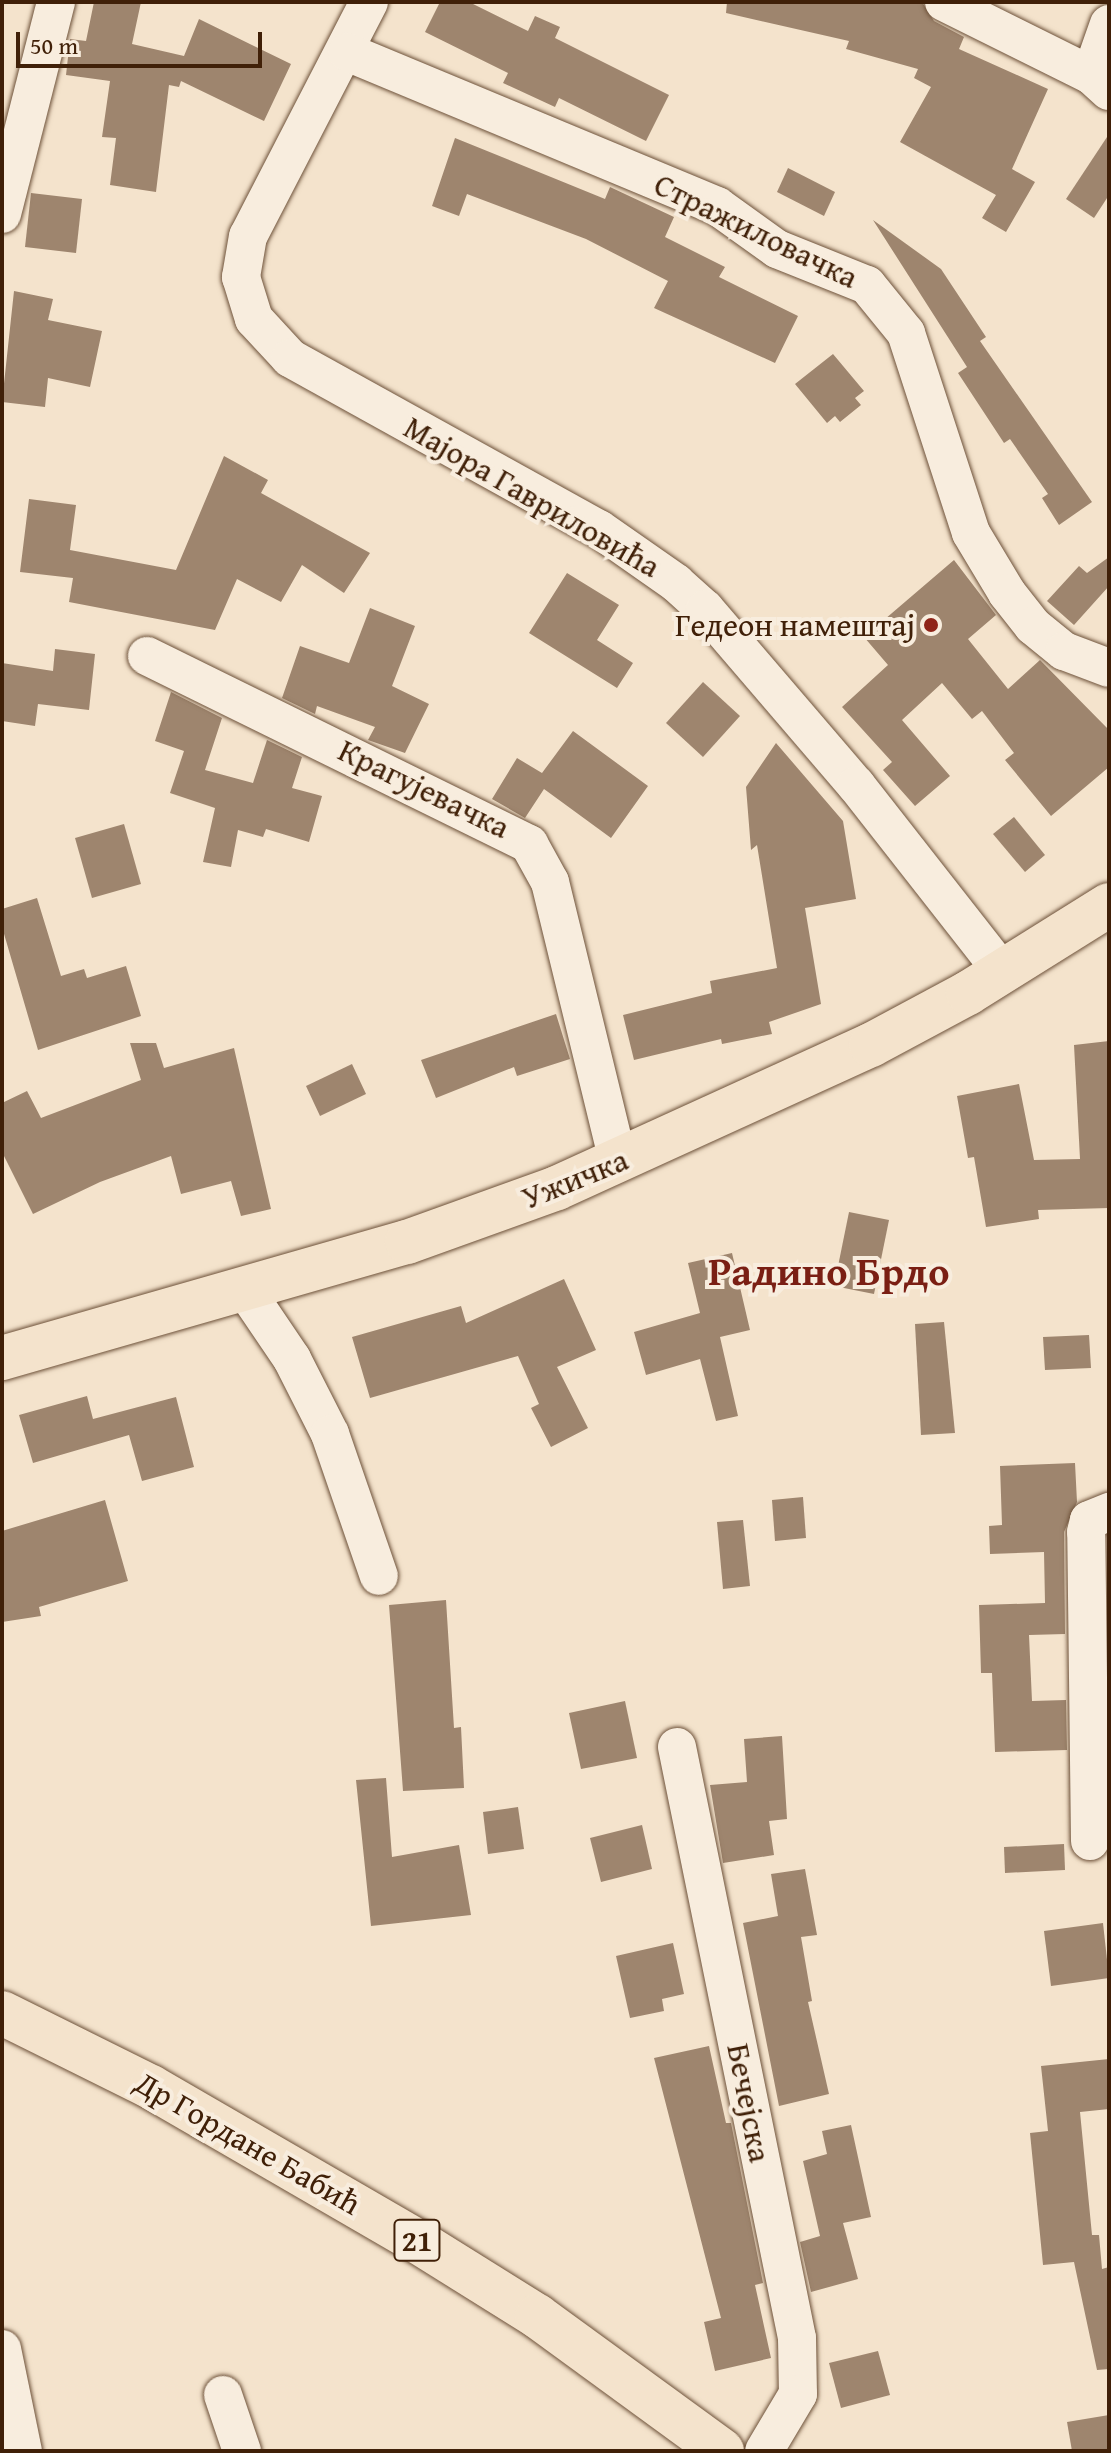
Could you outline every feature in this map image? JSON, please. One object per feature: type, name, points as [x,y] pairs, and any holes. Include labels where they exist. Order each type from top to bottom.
[{"type":"main road","name":"Ужичка","points":[[4,1351],[246,1291],[480,1217],[618,1162],[858,1052],[1002,971],[1109,905]]},
{"type":"main road","name":"Др Гордане Бабић","points":[[2,2013],[151,2087],[417,2241],[537,2316],[722,2451]]},
{"type":"street","points":[[2,214],[56,2]]},
{"type":"street","points":[[347,52],[369,2]]},
{"type":"street","points":[[944,2],[1100,83],[1109,24]]},
{"type":"street","name":"Стражиловачка","points":[[347,52],[717,206],[777,249],[867,285],[906,333],[971,533],[1007,593],[1033,626],[1064,651],[1109,668]]},
{"type":"street","name":"Мајора Гавриловића","points":[[347,52],[248,236],[241,277],[254,319],[290,358],[599,529],[676,583],[705,609],[856,785],[1002,971]]},
{"type":"street","name":"Крагујевачка","points":[[147,656],[529,844],[550,882],[618,1162]]},
{"type":"street","points":[[246,1291],[292,1359],[330,1434],[379,1576]]},
{"type":"street","points":[[1090,1841],[1086,1532],[1089,1520],[1109,1512]]},
{"type":"street","name":"Бечејска","points":[[677,1747],[797,2338],[798,2394],[764,2451]]},
{"type":"street","points":[[2,2349],[23,2451]]},
{"type":"street","points":[[223,2395],[242,2451]]},
{"type":"building","points":[[94,2],[141,2],[132,44],[184,56],[199,19],[291,64],[264,121],[181,81],[179,87],[169,85],[156,192],[110,185],[116,138],[102,137],[110,81],[66,75],[70,39],[86,41]]},
{"type":"building","points":[[440,2],[469,2],[528,31],[535,16],[560,27],[555,38],[669,95],[646,141],[559,98],[555,107],[503,83],[508,73],[425,32]]},
{"type":"building","points":[[727,2],[922,2],[934,21],[964,37],[959,49],[1048,89],[1012,169],[1035,182],[1006,232],[982,218],[996,195],[900,142],[931,87],[914,78],[918,69],[846,49],[849,41],[726,13]]},
{"type":"building","points":[[1109,134],[1109,195],[1094,218],[1066,199]]},
{"type":"building","points":[[455,138],[605,199],[610,187],[674,217],[665,237],[725,267],[719,277],[798,316],[775,363],[654,308],[668,281],[586,239],[467,194],[459,216],[432,206]]},
{"type":"building","points":[[788,168],[835,192],[824,216],[777,192]]},
{"type":"building","points":[[31,193],[82,199],[76,253],[25,247]]},
{"type":"building","points":[[873,220],[941,269],[986,337],[980,341],[1092,502],[1059,525],[1042,498],[1048,494],[1010,439],[1004,443],[958,373],[967,367]]},
{"type":"building","points":[[14,291],[53,299],[48,320],[102,331],[90,387],[48,378],[45,407],[2,402]]},
{"type":"building","points":[[833,354],[864,391],[855,398],[861,405],[840,422],[835,416],[827,423],[795,384]]},
{"type":"building","points":[[224,456],[268,480],[261,493],[370,553],[344,593],[302,565],[281,602],[237,579],[215,630],[69,602],[73,578],[20,572],[29,499],[76,505],[70,550],[176,570]]},
{"type":"building","points":[[1109,557],[1109,586],[1074,625],[1047,601],[1079,566],[1087,573]]},
{"type":"building","points":[[954,560],[996,615],[968,639],[1008,689],[1040,660],[1109,730],[1109,767],[1051,816],[1005,760],[1014,753],[982,711],[972,719],[942,683],[902,720],[950,776],[915,806],[883,770],[892,762],[842,707],[888,665],[864,637]]},
{"type":"building","points":[[567,573],[619,605],[597,640],[633,663],[617,688],[529,633]]},
{"type":"building","points":[[370,608],[415,626],[392,686],[429,704],[405,753],[368,740],[375,727],[317,706],[315,714],[282,698],[300,646],[349,663]]},
{"type":"building","points":[[55,649],[95,654],[89,710],[38,704],[35,726],[2,721],[2,663],[53,671]]},
{"type":"building","points":[[703,682],[740,716],[703,757],[666,723]]},
{"type":"building","points":[[171,692],[222,718],[205,770],[253,783],[267,740],[302,757],[292,788],[322,796],[309,842],[266,829],[263,837],[238,830],[231,867],[203,862],[215,808],[170,793],[184,751],[155,741]]},
{"type":"building","points":[[573,731],[648,786],[611,838],[544,789],[525,818],[492,799],[517,758],[542,773]]},
{"type":"building","points":[[776,743],[843,821],[856,899],[805,908],[821,1004],[769,1022],[772,1034],[722,1044],[721,1039],[634,1060],[623,1015],[712,993],[710,981],[777,968],[757,845],[751,850],[746,787]]},
{"type":"building","points":[[1014,817],[1045,855],[1025,872],[993,834]]},
{"type":"building","points":[[124,824],[141,884],[92,898],[75,838]]},
{"type":"building","points":[[37,898],[61,976],[84,969],[87,978],[126,966],[141,1016],[38,1050],[2,927],[2,909]]},
{"type":"building","points":[[556,1014],[570,1059],[517,1076],[514,1067],[436,1098],[421,1060]]},
{"type":"building","points":[[1109,1041],[1109,1208],[1038,1210],[1039,1219],[986,1227],[974,1157],[968,1158],[957,1096],[1019,1084],[1034,1160],[1080,1159],[1074,1045]]},
{"type":"building","points":[[130,1043],[156,1043],[164,1068],[234,1048],[271,1209],[241,1216],[231,1181],[181,1194],[171,1156],[100,1182],[33,1214],[2,1152],[2,1103],[27,1091],[41,1118],[141,1080]]},
{"type":"building","points":[[352,1064],[366,1094],[320,1116],[306,1086]]},
{"type":"building","points":[[849,1212],[889,1220],[874,1294],[834,1286]]},
{"type":"building","points":[[732,1253],[750,1330],[720,1337],[738,1416],[716,1421],[700,1359],[646,1375],[634,1332],[700,1313],[688,1263]]},
{"type":"building","points":[[564,1279],[596,1350],[557,1367],[588,1428],[551,1447],[531,1408],[539,1404],[518,1356],[370,1398],[352,1337],[461,1306],[466,1323]]},
{"type":"building","points":[[944,1322],[955,1433],[921,1435],[915,1324]]},
{"type":"building","points":[[1089,1335],[1091,1368],[1045,1370],[1043,1337]]},
{"type":"building","points":[[87,1396],[93,1419],[176,1397],[194,1467],[142,1481],[129,1435],[33,1463],[19,1415]]},
{"type":"building","points":[[1075,1463],[1077,1502],[1064,1532],[1065,1634],[1029,1635],[1032,1701],[1066,1700],[1067,1750],[995,1752],[992,1673],[981,1673],[979,1605],[1045,1603],[1044,1552],[990,1554],[989,1526],[1002,1525],[1000,1466]]},
{"type":"building","points":[[803,1497],[806,1538],[775,1541],[772,1500]]},
{"type":"building","points":[[105,1500],[128,1581],[39,1607],[41,1616],[2,1622],[2,1531]]},
{"type":"building","points":[[743,1520],[750,1586],[723,1589],[717,1522]]},
{"type":"building","points":[[446,1600],[454,1728],[461,1727],[464,1788],[403,1791],[389,1605]]},
{"type":"building","points":[[625,1701],[637,1758],[581,1769],[569,1713]]},
{"type":"building","points":[[782,1736],[787,1819],[769,1821],[774,1855],[723,1863],[710,1785],[747,1782],[744,1739]]},
{"type":"building","points":[[386,1778],[392,1857],[459,1845],[471,1915],[371,1926],[356,1780]]},
{"type":"building","points":[[518,1807],[524,1849],[488,1854],[483,1812]]},
{"type":"building","points":[[642,1825],[652,1869],[601,1882],[590,1838]]},
{"type":"building","points":[[1064,1844],[1065,1870],[1005,1873],[1004,1847]]},
{"type":"building","points":[[805,1869],[817,1935],[801,1937],[812,2001],[808,2002],[829,2094],[779,2106],[743,1923],[778,1916],[771,1874]]},
{"type":"building","points":[[1103,1923],[1109,1978],[1051,1986],[1044,1931]]},
{"type":"building","points":[[673,1943],[684,1994],[662,1999],[664,2011],[630,2018],[616,1956]]},
{"type":"building","points":[[709,2046],[726,2123],[731,2123],[763,2283],[755,2285],[771,2358],[715,2371],[704,2322],[721,2318],[654,2058]]},
{"type":"building","points":[[1109,2059],[1109,2109],[1080,2112],[1092,2235],[1099,2235],[1102,2269],[1109,2267],[1109,2369],[1097,2370],[1074,2262],[1043,2265],[1030,2133],[1048,2131],[1041,2066]]},
{"type":"building","points":[[851,2125],[871,2217],[843,2223],[858,2279],[811,2292],[800,2242],[820,2236],[803,2161],[827,2154],[822,2131]]},
{"type":"building","points":[[878,2351],[890,2395],[841,2408],[829,2363]]},
{"type":"building","points":[[1109,2415],[1109,2451],[1072,2451],[1067,2422]]},
{"type":"place","name":"Гедеон намештај","points":[[931,625]]},
{"type":"district","name":"Радино Брдо","points":[[829,1271]]}]
